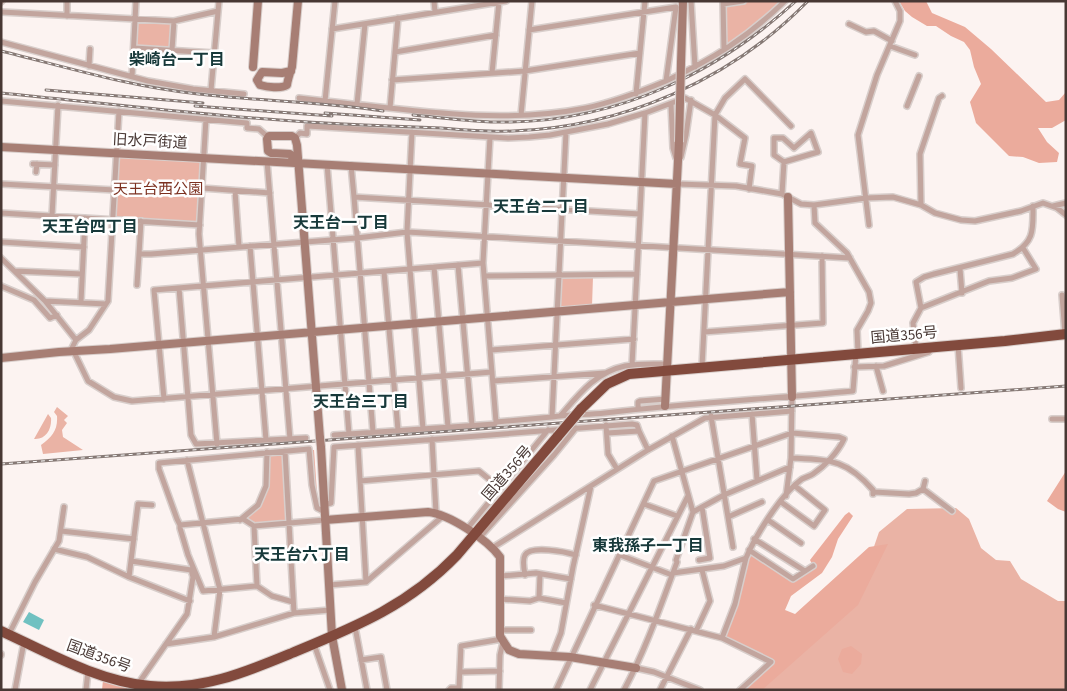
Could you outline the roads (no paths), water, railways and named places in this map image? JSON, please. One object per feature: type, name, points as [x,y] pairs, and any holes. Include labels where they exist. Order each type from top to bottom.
[{"type":"highway","name":"国道356号","points":[[5,633],[88,671],[132,686],[177,687],[217,681],[244,673],[355,627],[382,614],[418,590],[443,570],[581,409],[599,390],[614,380],[629,374],[668,367],[702,367],[1066,334]]},
{"type":"street","points":[[67,1],[67,16]]},
{"type":"street","points":[[132,78],[136,1]]},
{"type":"street","points":[[211,90],[218,1]]},
{"type":"street","points":[[258,1],[253,67],[260,85],[283,87],[287,85],[287,74],[292,67],[298,1]]},
{"type":"street","points":[[325,101],[334,1]]},
{"type":"street","points":[[434,1],[435,12]]},
{"type":"street","points":[[332,29],[506,1]]},
{"type":"street","points":[[521,115],[532,1]]},
{"type":"street","points":[[636,94],[645,1]]},
{"type":"street","points":[[665,403],[678,165],[684,1]]},
{"type":"street","points":[[691,1],[695,67]]},
{"type":"street","points":[[724,50],[723,3],[743,1]]},
{"type":"street","points":[[299,98],[468,114],[521,115],[555,113],[586,108],[636,94],[695,67],[724,50],[761,24],[785,1]]},
{"type":"street","points":[[869,225],[858,135],[877,74],[901,15],[895,1]]},
{"type":"street","points":[[492,73],[499,2]]},
{"type":"street","points":[[529,30],[644,12],[676,4],[666,81]]},
{"type":"street","points":[[1,12],[174,21],[218,10]]},
{"type":"street","points":[[390,108],[398,18]]},
{"type":"street","points":[[172,50],[174,21]]},
{"type":"street","points":[[357,104],[364,24]]},
{"type":"street","points":[[850,24],[866,32],[874,31],[891,43],[915,55]]},
{"type":"street","points":[[395,52],[496,36]]},
{"type":"street","points":[[1,42],[132,78],[192,89],[244,94]]},
{"type":"street","points":[[134,48],[214,53]]},
{"type":"street","points":[[89,66],[90,49]]},
{"type":"street","points":[[392,80],[525,71],[640,53]]},
{"type":"street","points":[[253,67],[262,72],[287,74]]},
{"type":"street","points":[[257,80],[262,72]]},
{"type":"street","points":[[907,106],[919,76]]},
{"type":"street","points":[[702,367],[715,115],[725,98],[745,79],[790,126]]},
{"type":"street","points":[[921,205],[920,154],[939,98],[942,96]]},
{"type":"street","points":[[295,138],[300,133],[307,134],[308,126],[508,138],[566,132],[608,124],[685,98],[715,115],[745,138],[740,164],[752,166],[749,189]]},
{"type":"street","points":[[678,165],[686,135],[691,100]]},
{"type":"street","points":[[1,101],[247,123],[247,128],[259,129],[268,137],[269,152],[290,154],[297,162]]},
{"type":"street","points":[[671,104],[673,148],[678,165]]},
{"type":"street","points":[[52,216],[58,105]]},
{"type":"street","points":[[119,111],[108,301],[89,330],[76,340],[72,352],[88,381],[114,397],[132,401],[213,396],[492,372]]},
{"type":"street","points":[[632,365],[645,113]]},
{"type":"street","points":[[206,119],[200,250],[217,444]]},
{"type":"street","points":[[412,132],[407,232],[422,428]]},
{"type":"street","points":[[552,417],[566,132]]},
{"type":"street","points":[[268,137],[274,134],[295,138]]},
{"type":"street","points":[[811,134],[818,152],[784,162],[774,155],[774,138],[783,138],[794,148],[811,134]]},
{"type":"street","points":[[490,137],[483,263],[496,422]]},
{"type":"street","points":[[295,138],[321,447],[332,636],[342,690]]},
{"type":"street","name":"旧水戸街道","points":[[1,147],[677,184]]},
{"type":"street","points":[[267,161],[290,439]]},
{"type":"street","points":[[784,162],[789,254],[792,397],[791,458],[786,496]]},
{"type":"street","points":[[36,172],[35,164],[55,165]]},
{"type":"street","points":[[326,164],[349,434]]},
{"type":"street","points":[[351,165],[373,432]]},
{"type":"street","points":[[1,184],[115,190]]},
{"type":"street","points":[[677,184],[736,186],[785,196],[801,204],[814,205],[866,198],[893,198],[921,205],[935,213],[961,220],[976,220],[1021,211],[1043,203],[1053,206],[1066,215]]},
{"type":"street","points":[[202,188],[270,193]]},
{"type":"street","points":[[235,191],[239,247]]},
{"type":"street","points":[[354,197],[640,214]]},
{"type":"street","points":[[1053,206],[1066,203]]},
{"type":"street","points":[[334,436],[495,424],[496,422],[561,415],[587,415],[638,409],[665,403],[853,392],[854,367],[857,354],[857,330],[871,303],[869,292],[850,258],[815,223],[814,205]]},
{"type":"street","points":[[916,349],[913,323],[921,308],[916,282],[934,274],[960,269],[1013,254],[1023,248],[1029,241],[1033,230],[1033,206]]},
{"type":"street","points":[[1,213],[200,224]]},
{"type":"street","points":[[81,302],[85,218]]},
{"type":"street","points":[[137,285],[141,221]]},
{"type":"street","points":[[139,254],[357,238],[407,232],[850,258]]},
{"type":"street","points":[[1,242],[84,247]]},
{"type":"street","points":[[250,246],[266,440]]},
{"type":"street","points":[[921,308],[989,282],[1012,278],[1036,269],[1023,248]]},
{"type":"street","points":[[704,332],[823,323],[822,256]]},
{"type":"street","points":[[1,258],[57,314],[76,340]]},
{"type":"street","points":[[164,399],[154,290],[483,263]]},
{"type":"street","points":[[458,264],[472,425]]},
{"type":"street","points":[[434,267],[448,427]]},
{"type":"street","points":[[960,269],[962,292]]},
{"type":"street","points":[[14,271],[82,274]]},
{"type":"street","points":[[384,272],[398,430]]},
{"type":"street","points":[[484,276],[637,274]]},
{"type":"street","points":[[1,286],[34,300],[50,318],[57,314]]},
{"type":"street","points":[[179,288],[191,435],[196,444],[306,438]]},
{"type":"street","points":[[1,358],[790,292]]},
{"type":"street","points":[[1062,295],[1066,334]]},
{"type":"street","points":[[45,301],[106,304]]},
{"type":"street","points":[[491,350],[634,339]]},
{"type":"street","points":[[958,345],[961,388]]},
{"type":"street","points":[[854,367],[884,366],[929,352],[930,347]]},
{"type":"street","points":[[493,381],[607,372],[632,365],[668,367]]},
{"type":"street","points":[[876,366],[883,391]]},
{"type":"street","points":[[561,415],[587,386],[607,372]]},
{"type":"street","points":[[492,548],[648,450],[711,416],[792,411]]},
{"type":"street","points":[[752,414],[758,480]]},
{"type":"street","points":[[711,416],[733,547]]},
{"type":"street","points":[[1052,419],[1066,419]]},
{"type":"street","points":[[180,525],[243,519],[254,526],[289,523],[325,512],[331,504],[334,447],[632,424],[637,425],[648,450]]},
{"type":"street","points":[[606,425],[608,454],[617,469]]},
{"type":"street","points":[[474,534],[554,455],[576,428]]},
{"type":"street","points":[[474,534],[500,488],[548,430]]},
{"type":"street","points":[[607,433],[639,432]]},
{"type":"street","points":[[556,690],[594,605],[654,482],[792,433],[844,439],[829,460],[814,474],[802,479],[786,496],[754,539],[746,558],[735,604],[722,638]]},
{"type":"street","points":[[624,690],[636,668],[655,620],[693,512],[672,436]]},
{"type":"street","points":[[432,439],[439,514]]},
{"type":"street","points":[[358,445],[366,582]]},
{"type":"street","points":[[293,602],[272,596],[257,586],[203,591],[188,555],[180,525],[159,469],[159,463],[308,449],[317,508],[325,512],[362,517],[439,514],[474,534],[500,557],[500,630],[502,640],[499,690]]},
{"type":"street","points":[[285,451],[294,613]]},
{"type":"street","points":[[240,520],[258,504],[266,486],[267,452]]},
{"type":"street","points":[[791,458],[829,460],[842,464],[861,477],[873,493],[916,493],[923,489],[925,481]]},
{"type":"street","points":[[187,460],[220,590],[214,637]]},
{"type":"street","points":[[693,512],[724,495],[790,467]]},
{"type":"street","points":[[360,480],[480,471],[500,488]]},
{"type":"street","points":[[552,656],[561,633],[591,486]]},
{"type":"street","points":[[781,502],[814,526],[825,510],[795,486]]},
{"type":"street","points":[[923,489],[952,511]]},
{"type":"street","points":[[590,690],[688,496]]},
{"type":"street","points":[[728,517],[762,502]]},
{"type":"street","points":[[129,577],[138,504],[152,505]]},
{"type":"street","points":[[644,504],[677,516]]},
{"type":"street","points":[[5,633],[54,549],[61,531],[64,507]]},
{"type":"street","points":[[699,560],[710,558],[702,507]]},
{"type":"street","points":[[329,585],[366,582],[439,514]]},
{"type":"street","points":[[768,520],[801,543]]},
{"type":"street","points":[[254,526],[257,586]]},
{"type":"street","points":[[61,531],[134,539]]},
{"type":"street","points":[[754,539],[805,571]]},
{"type":"street","points":[[54,549],[88,557],[129,577],[190,601]]},
{"type":"street","points":[[750,550],[793,579],[813,566]]},
{"type":"street","points":[[525,575],[524,557],[525,554],[531,551],[560,551],[576,555]]},
{"type":"street","points":[[620,555],[672,574],[724,566],[746,558]]},
{"type":"street","points":[[131,561],[191,570],[193,576],[190,601],[184,619],[132,686]]},
{"type":"street","points":[[660,690],[710,601],[702,570]]},
{"type":"street","points":[[501,576],[540,574],[571,579]]},
{"type":"street","points":[[539,598],[540,574]]},
{"type":"street","points":[[500,599],[530,601],[539,598],[566,603]]},
{"type":"street","points":[[594,605],[722,638],[771,662],[740,690]]},
{"type":"street","points":[[166,644],[214,637],[294,613],[330,610]]},
{"type":"street","points":[[355,627],[367,690]]},
{"type":"street","points":[[500,630],[531,630]]},
{"type":"street","points":[[502,640],[509,650],[514,653],[570,657],[636,668],[667,677],[700,690]]},
{"type":"street","points":[[450,690],[451,688],[459,688],[461,646],[502,640]]},
{"type":"street","points":[[15,690],[24,642]]},
{"type":"street","points":[[314,644],[330,690]]},
{"type":"street","points":[[362,660],[380,657],[387,690]]},
{"type":"street","points":[[86,690],[88,671]]},
{"type":"street","points":[[461,672],[500,671]]},
{"type":"water","points":[[29,612],[44,620],[39,630],[23,622]]},
{"type":"railway","points":[[413,115],[474,121],[511,122],[551,119],[590,112],[628,102],[664,88],[700,70],[766,27],[796,1]]},
{"type":"railway","points":[[1,93],[183,112],[319,123],[495,131],[554,128],[595,120],[634,109],[673,94],[710,76],[745,54],[778,29],[808,1]]},
{"type":"railway","points":[[1,51],[99,76],[173,91],[383,111]]},
{"type":"railway","points":[[46,90],[203,103]]},
{"type":"railway","points":[[195,106],[332,116]]},
{"type":"railway","points":[[325,113],[420,120]]},
{"type":"railway","points":[[1,464],[1066,386]]},
{"type":"district","name":"柴崎台一丁目","points":[[177,59]]},
{"type":"district","name":"天王台二丁目","points":[[541,206]]},
{"type":"district","name":"天王台一丁目","points":[[341,222]]},
{"type":"district","name":"天王台四丁目","points":[[90,226]]},
{"type":"district","name":"天王台三丁目","points":[[361,401]]},
{"type":"district","name":"東我孫子一丁目","points":[[648,545]]},
{"type":"district","name":"天王台六丁目","points":[[302,554]]},
{"type":"park label","name":"天王台西公園","points":[[158,189]]}]
